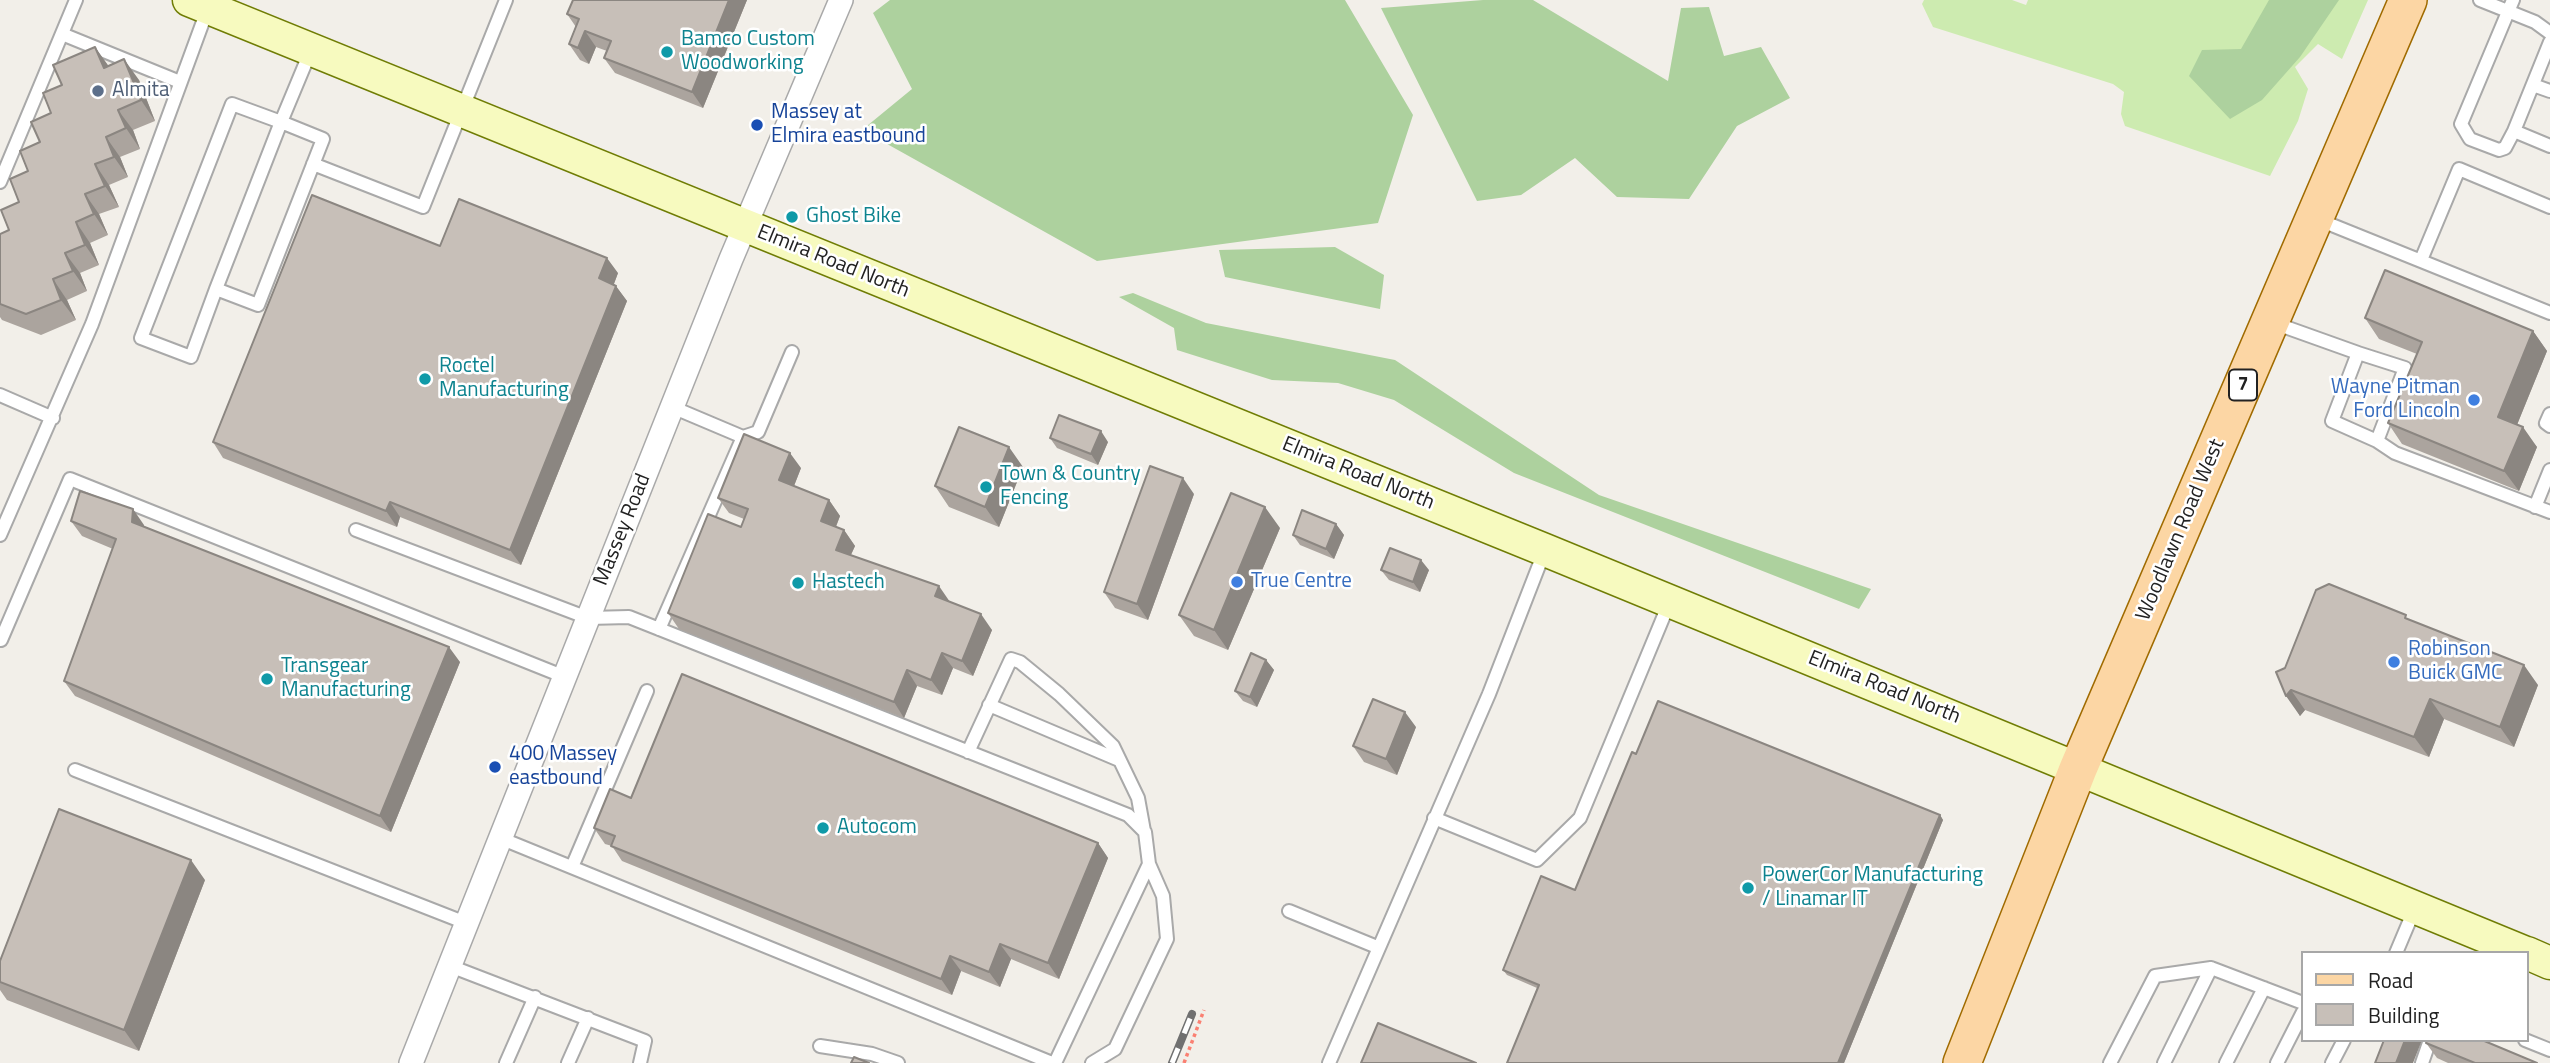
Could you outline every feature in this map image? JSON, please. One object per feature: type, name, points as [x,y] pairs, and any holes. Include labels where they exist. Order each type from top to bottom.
[{"type":"main road","name":"Woodlawn Road West","points":[[1962,1063],[2078,769],[2408,0]]},
{"type":"main road","name":"Elmira Road North","points":[[199,4],[1670,600],[2521,951]]},
{"type":"main road","name":"Elmira Road North","points":[[2529,954],[2550,963]]},
{"type":"street","name":"Massey Road","points":[[411,1063],[745,226],[841,0]]},
{"type":"lane","points":[[0,182],[76,0]]},
{"type":"lane","points":[[313,163],[423,207],[506,0]]},
{"type":"lane","points":[[2480,0],[2511,6],[2550,33]]},
{"type":"lane","points":[[0,535],[92,324],[180,82],[199,4]]},
{"type":"lane","points":[[2511,6],[2461,124],[2470,139],[2499,150],[2505,148],[2550,42]]},
{"type":"lane","points":[[62,34],[180,82]]},
{"type":"lane","points":[[216,289],[258,306],[323,139],[281,122],[232,104],[141,338],[191,357],[216,289],[281,122],[311,50]]},
{"type":"lane","points":[[2533,85],[2550,91]]},
{"type":"lane","points":[[2514,131],[2550,146]]},
{"type":"lane","points":[[2421,260],[2459,169],[2550,207]]},
{"type":"lane","points":[[2315,218],[2550,313]]},
{"type":"lane","points":[[2270,322],[2405,368],[2377,440]]},
{"type":"lane","points":[[672,407],[743,437],[758,432],[792,352]]},
{"type":"lane","points":[[2358,354],[2332,421],[2377,440],[2395,453],[2550,512]]},
{"type":"lane","points":[[0,395],[53,418]]},
{"type":"lane","points":[[2550,414],[2546,423],[2550,426]]},
{"type":"lane","points":[[659,629],[743,437]]},
{"type":"lane","points":[[2535,507],[2550,470]]},
{"type":"lane","points":[[1,640],[70,478],[565,677]]},
{"type":"lane","points":[[356,530],[588,618],[629,617],[1128,815],[1144,832]]},
{"type":"lane","points":[[1329,1063],[1377,947],[1489,694],[1545,550]]},
{"type":"lane","points":[[1434,818],[1537,860],[1580,818],[1670,600]]},
{"type":"lane","points":[[968,752],[1010,659],[1020,662],[1059,694],[1112,746],[1138,798],[1149,864],[1163,896],[1167,939],[1115,1049],[1092,1063]]},
{"type":"lane","points":[[572,867],[647,691]]},
{"type":"lane","points":[[989,705],[1119,760]]},
{"type":"lane","points":[[75,770],[466,923]]},
{"type":"lane","points":[[500,838],[1053,1063],[1149,864]]},
{"type":"lane","points":[[2397,951],[2415,908]]},
{"type":"lane","points":[[1289,911],[1377,947]]},
{"type":"lane","points":[[450,966],[645,1041],[640,1063]]},
{"type":"lane","points":[[2164,1063],[2211,968]]},
{"type":"lane","points":[[2110,1063],[2155,976],[2211,968],[2302,1003]]},
{"type":"lane","points":[[2226,1063],[2264,988]]},
{"type":"lane","points":[[506,1063],[535,997]]},
{"type":"lane","points":[[2277,1063],[2302,1014]]},
{"type":"lane","points":[[568,1063],[588,1018]]},
{"type":"lane","points":[[2332,1063],[2343,1042]]},
{"type":"lane","points":[[2422,1063],[2429,1042]]},
{"type":"lane","points":[[2529,1042],[2550,1050]]},
{"type":"lane","points":[[820,1045],[872,1054],[898,1063]]},
{"type":"path","points":[[1184,1063],[1205,1010]]},
{"type":"green space","points":[[890,0],[1345,0],[1413,115],[1378,223],[1097,261],[862,130],[912,89],[873,13]]},
{"type":"green space","points":[[1483,0],[1533,0],[1668,81],[1681,8],[1709,7],[1724,56],[1761,47],[1790,98],[1737,126],[1689,199],[1617,197],[1575,158],[1521,195],[1477,201],[1381,8]]},
{"type":"green space","points":[[1924,0],[2012,0],[2026,5],[2028,0],[2368,0],[2342,59],[2318,44],[2295,67],[2308,89],[2298,121],[2270,176],[2125,126],[2121,114],[2124,92],[2113,84],[1933,27],[1922,4]]},
{"type":"green space","points":[[2269,0],[2339,0],[2300,57],[2262,100],[2230,119],[2189,76],[2202,50],[2241,49]]},
{"type":"green space","points":[[1335,247],[1384,275],[1380,309],[1225,277],[1219,250]]},
{"type":"green space","points":[[1133,293],[1206,323],[1395,360],[1599,495],[1871,589],[1859,609],[1514,473],[1394,400],[1338,383],[1272,380],[1177,350],[1174,328],[1119,297]]},
{"type":"building","name":"Bamco Custom Woodworking","points":[[573,0],[729,0],[692,92],[604,58],[611,41],[585,31],[578,48],[569,44],[579,19],[567,14]]},
{"type":"building","points":[[95,47],[104,68],[124,59],[141,100],[118,110],[126,128],[106,137],[114,157],[95,164],[105,186],[85,194],[94,214],[76,222],[85,245],[65,253],[73,271],[53,279],[61,300],[26,314],[0,304],[0,234],[9,230],[1,210],[19,202],[10,179],[28,171],[20,151],[40,142],[31,122],[51,113],[43,93],[62,85],[53,65]]},
{"type":"building","name":"Roctel Manufacturing","points":[[312,195],[440,246],[459,199],[607,258],[599,278],[616,286],[510,550],[390,502],[386,511],[213,442]]},
{"type":"building","name":"Wayne Pitman Ford Lincoln","points":[[2385,270],[2533,331],[2498,417],[2523,427],[2504,471],[2388,423],[2422,342],[2365,318]]},
{"type":"building","points":[[1059,415],[1101,431],[1091,454],[1050,438]]},
{"type":"building","points":[[959,427],[1009,447],[985,507],[935,486]]},
{"type":"building","name":"Hastech","points":[[744,434],[790,453],[779,480],[829,500],[821,521],[844,530],[836,550],[939,586],[935,596],[981,614],[962,661],[942,653],[931,680],[907,670],[894,702],[668,613],[708,514],[741,527],[748,509],[718,498]]},
{"type":"building","points":[[1150,466],[1183,478],[1137,604],[1104,592]]},
{"type":"building","name":"Transgear Manufacturing","points":[[80,491],[133,509],[132,522],[449,647],[380,816],[64,681],[116,539],[71,521]]},
{"type":"building","points":[[1231,493],[1265,507],[1214,630],[1179,615]]},
{"type":"building","points":[[1302,510],[1336,524],[1326,549],[1293,535]]},
{"type":"building","points":[[1390,548],[1421,560],[1413,582],[1381,570]]},
{"type":"building","name":"Robinson Buick GMC","points":[[2329,584],[2406,615],[2405,618],[2524,665],[2500,727],[2430,699],[2414,737],[2291,690],[2286,696],[2276,672],[2285,668],[2316,590]]},
{"type":"building","points":[[1251,653],[1266,660],[1250,697],[1235,691]]},
{"type":"building","name":"Autocom","points":[[682,674],[1098,843],[1048,963],[1000,944],[989,972],[950,956],[941,979],[611,846],[615,836],[594,828],[610,789],[631,798]]},
{"type":"building","points":[[1373,699],[1405,712],[1386,759],[1353,746]]},
{"type":"building","name":"PowerCor Manufacturing / Linamar IT","points":[[1658,701],[1940,815],[1838,1063],[1507,1063],[1539,985],[1503,970],[1541,876],[1575,890],[1632,752],[1636,754]]},
{"type":"building","points":[[59,809],[191,860],[124,1030],[0,982],[0,961]]},
{"type":"building","points":[[1378,1023],[1476,1063],[1361,1063]]},
{"type":"building","points":[[2383,1042],[2404,1042],[2396,1063],[2375,1063]]},
{"type":"building","points":[[2487,1042],[2537,1063],[2475,1063],[2426,1043]]},
{"type":"building","points":[[854,1057],[869,1063],[851,1063]]},
{"type":"railway","points":[[1172,1063],[1192,1014]]},
{"type":"place","name":"Bamco Custom Woodworking","points":[[667,52]]},
{"type":"place","name":"Almita","points":[[98,91]]},
{"type":"place","name":"Massey at Elmira eastbound","points":[[757,125]]},
{"type":"place","name":"Ghost Bike","points":[[792,217]]},
{"type":"place","name":"Roctel Manufacturing","points":[[425,379]]},
{"type":"place","name":"Wayne Pitman Ford Lincoln","points":[[2474,400]]},
{"type":"place","name":"Town & Country Fencing","points":[[986,487]]},
{"type":"place","name":"True Centre","points":[[1237,582]]},
{"type":"place","name":"Hastech","points":[[798,583]]},
{"type":"place","name":"Robinson Buick GMC","points":[[2394,662]]},
{"type":"place","name":"Transgear Manufacturing","points":[[267,679]]},
{"type":"place","name":"400 Massey eastbound","points":[[495,767]]},
{"type":"place","name":"Autocom","points":[[823,828]]},
{"type":"place","name":"PowerCor Manufacturing / Linamar IT","points":[[1748,888]]}]
